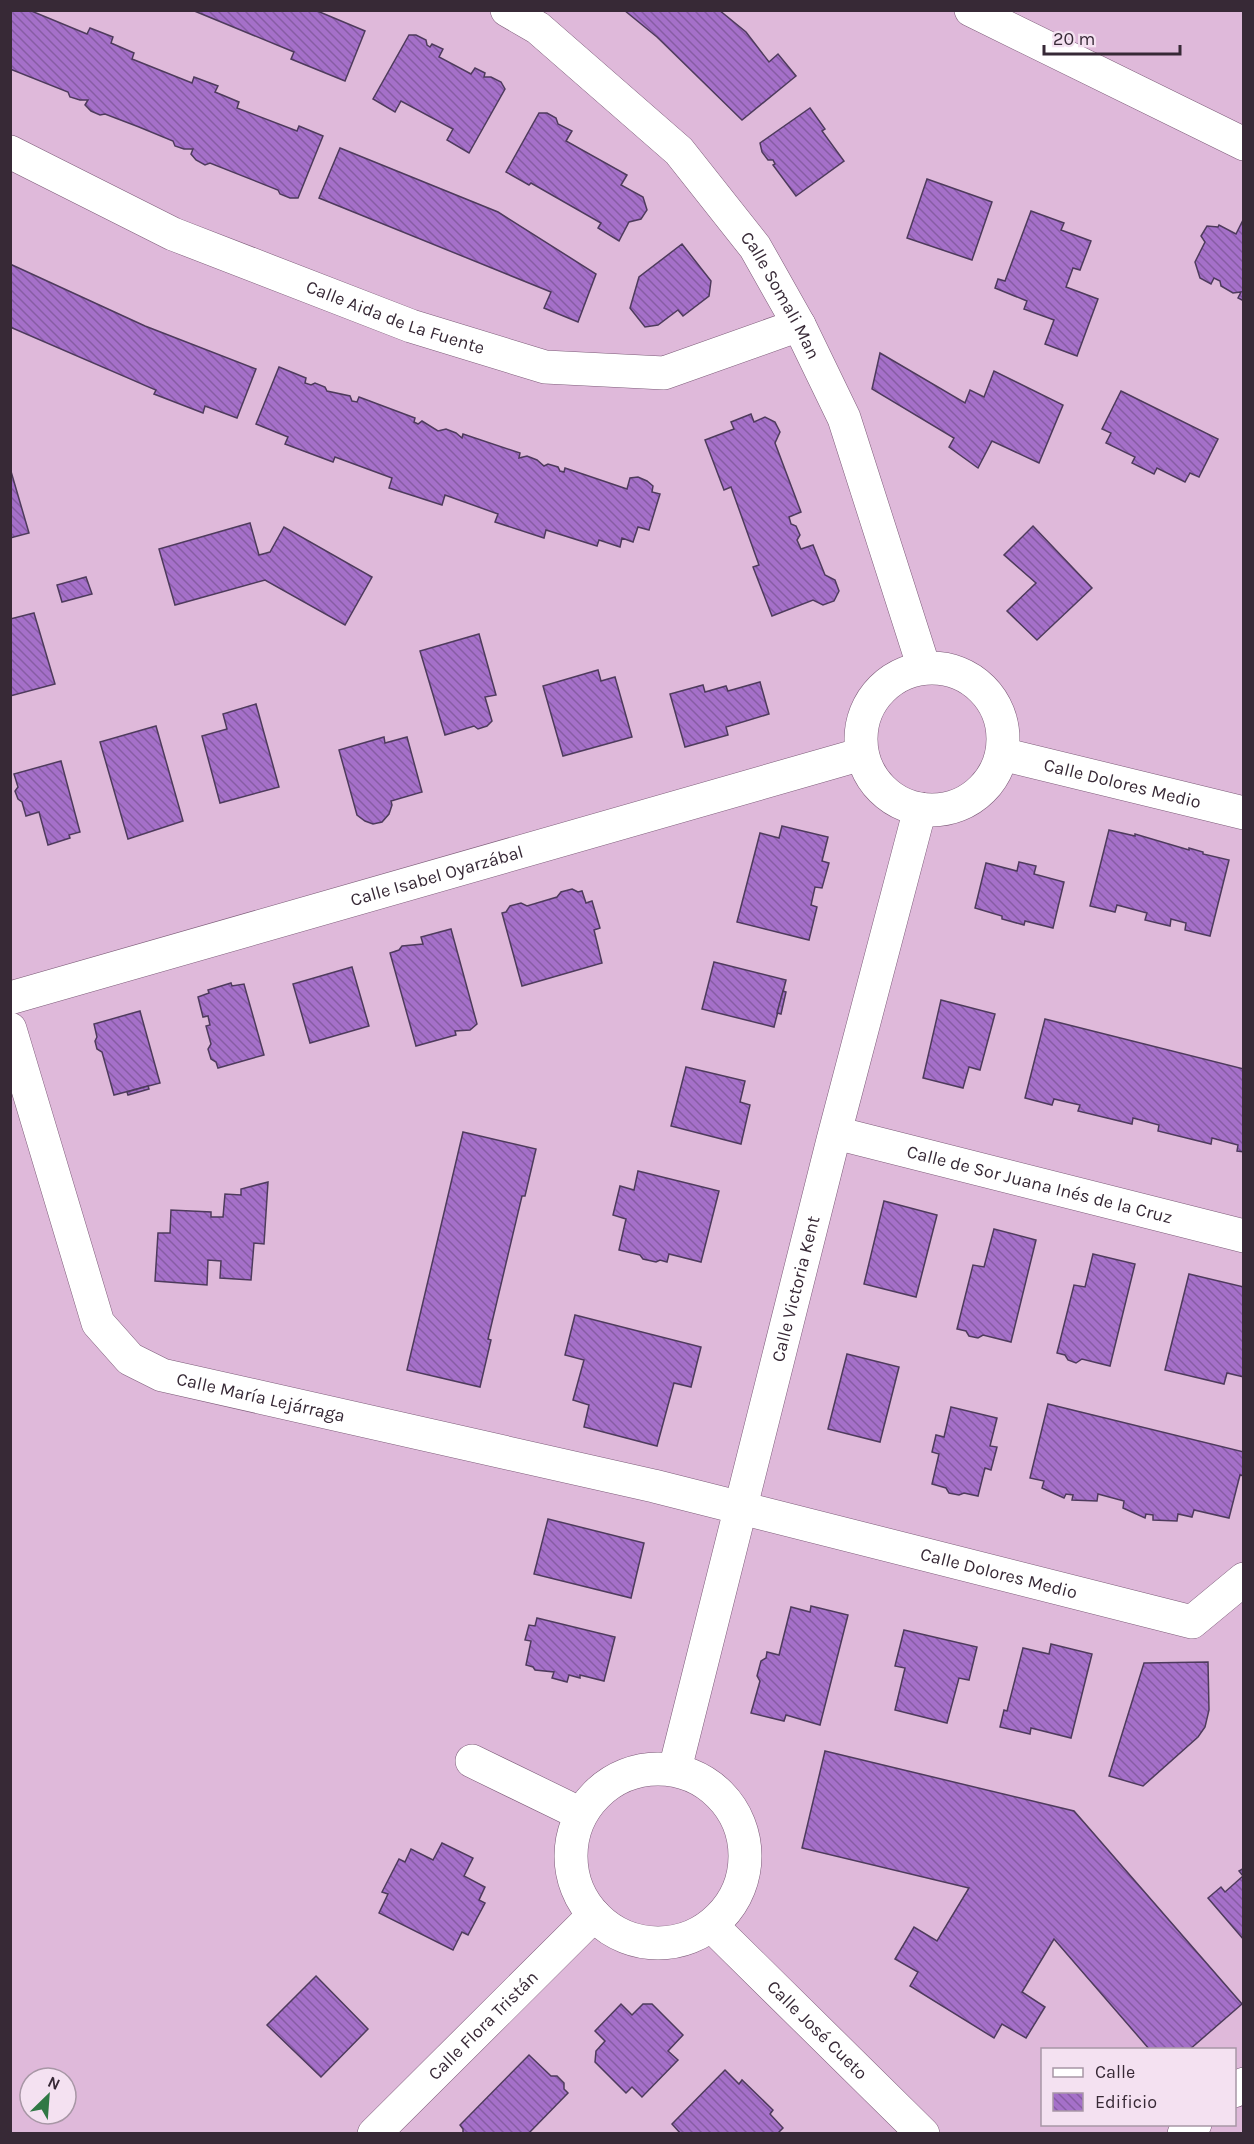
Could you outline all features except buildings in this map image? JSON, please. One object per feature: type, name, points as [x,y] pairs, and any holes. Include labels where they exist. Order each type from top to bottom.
[{"type":"street","name":"Calle Somali Man","points":[[507,10],[538,28],[679,151],[755,247],[800,325],[844,418],[924,668]]},
{"type":"street","points":[[971,10],[1244,144]]},
{"type":"street","name":"Calle Aida de La Fuente","points":[[10,152],[173,234],[411,326],[545,367],[664,373],[800,325]]},
{"type":"street","points":[[924,668],[936,668],[960,673],[981,686],[998,712],[1003,729],[1002,754],[987,786],[968,801],[934,810],[921,809],[898,802],[881,789],[867,768],[862,754],[861,730],[870,703],[887,684],[903,674],[924,668]]},
{"type":"street","name":"Calle Isabel Oyarzábal","points":[[10,998],[862,754]]},
{"type":"street","name":"Calle Dolores Medio","points":[[1002,754],[1244,813]]},
{"type":"street","name":"Calle Victoria Kent","points":[[675,1769],[833,1140],[921,809]]},
{"type":"street","name":"Calle María Lejárraga","points":[[10,1029],[98,1323],[130,1359],[162,1375],[654,1486],[741,1510]]},
{"type":"street","name":"Calle de Sor Juana Inés de la Cruz","points":[[836,1133],[1244,1236]]},
{"type":"street","name":"Calle Dolores Medio","points":[[741,1510],[1192,1622],[1244,1579]]},
{"type":"street","points":[[472,1761],[581,1814]]},
{"type":"street","points":[[675,1769],[705,1780],[728,1801],[745,1837],[746,1867],[733,1904],[712,1926],[685,1940],[654,1944],[618,1934],[594,1915],[576,1888],[570,1857],[574,1829],[581,1814],[588,1802],[603,1787],[630,1772],[675,1769]]},
{"type":"street","name":"Calle Flora Tristán","points":[[381,2131],[594,1915]]},
{"type":"street","name":"Calle José Cueto","points":[[712,1926],[923,2133]]}]
